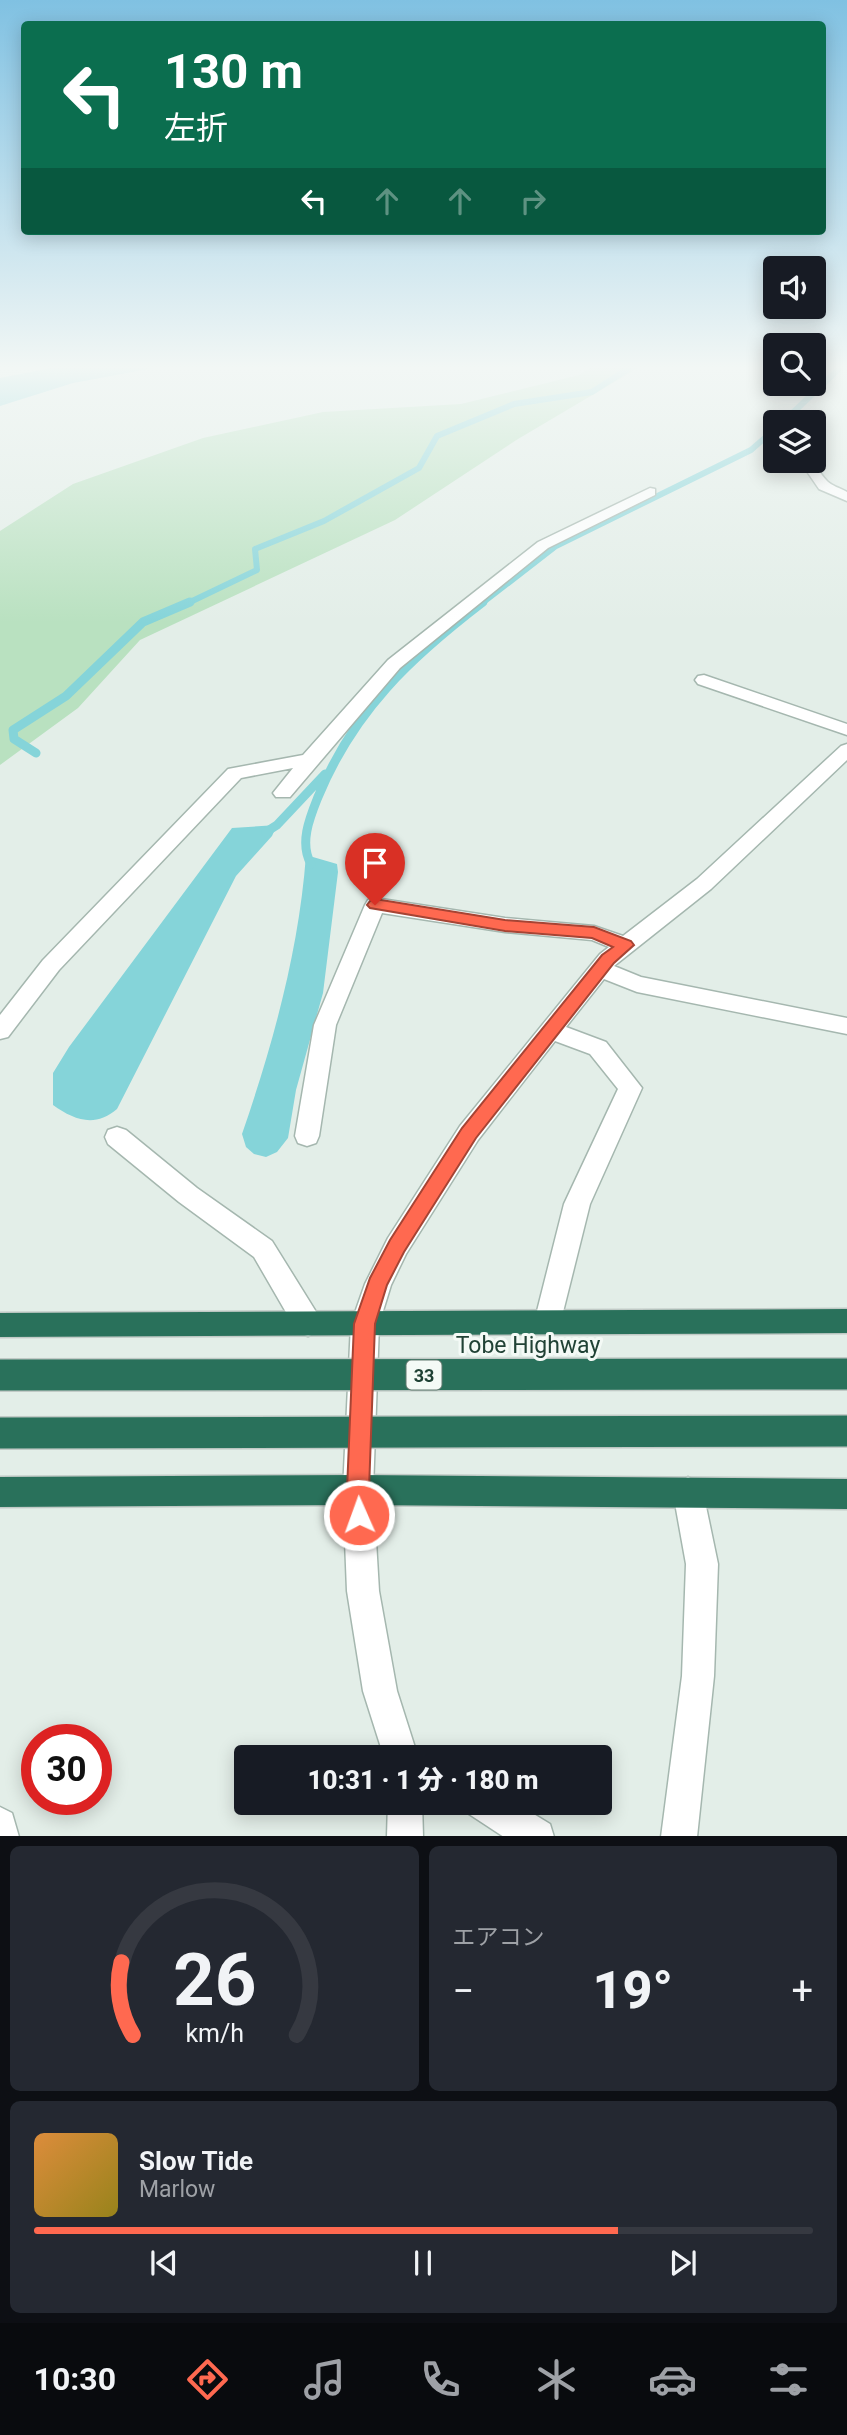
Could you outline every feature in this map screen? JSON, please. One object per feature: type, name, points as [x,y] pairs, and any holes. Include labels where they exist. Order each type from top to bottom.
[{"type":"highway","points":[[0,1325],[847,1321]]},
{"type":"highway","name":"Tobe Highway","points":[[0,1376],[847,1374]]},
{"type":"highway","points":[[0,1433],[847,1432]]},
{"type":"highway","points":[[0,1492],[358,1490],[847,1494]]},
{"type":"street","points":[[814,473],[824,486],[846,491]]},
{"type":"street","points":[[283,793],[394,664],[543,545],[650,492]]},
{"type":"street","points":[[704,680],[847,730]]},
{"type":"street","points":[[398,1745],[380,1691],[363,1591],[358,1490],[365,1324],[378,1284],[397,1246],[469,1133],[600,969],[626,945],[704,884],[847,750]]},
{"type":"street","points":[[0,1031],[51,965],[235,773],[309,760]]},
{"type":"street","points":[[307,1136],[325,1025],[375,905],[505,925],[594,933],[626,945]]},
{"type":"street","points":[[600,969],[637,984],[847,1026]]},
{"type":"street","points":[[548,1323],[577,1205],[631,1088],[598,1048],[549,1030]]},
{"type":"street","points":[[117,1138],[188,1195],[262,1249],[308,1324]]},
{"type":"street","points":[[679,1836],[698,1676],[702,1564],[688,1492]]},
{"type":"street","points":[[405,1815],[405,1836]]},
{"type":"street","points":[[502,1815],[537,1836]]},
{"type":"street","points":[[0,1825],[1,1836]]},
{"type":"green space","points":[[167,451],[500,451],[395,520],[140,640],[78,708],[0,765],[0,531],[73,484]]},
{"type":"water","points":[[277,825],[272,836],[236,876],[117,1109],[101,1119],[85,1120],[69,1115],[53,1105],[53,1073],[69,1047],[232,828]]},
{"type":"water","points":[[306,855],[337,864],[338,872],[323,993],[296,1090],[288,1138],[277,1152],[266,1157],[254,1154],[246,1147],[242,1134],[283,996],[303,891]]},
{"type":"waterway","points":[[186,604],[257,570],[255,549],[324,521],[419,468],[429,451]]},
{"type":"waterway","points":[[481,604],[556,546],[750,451]]},
{"type":"waterway","points":[[36,753],[14,739],[13,730],[66,696],[143,622],[190,602]]},
{"type":"waterway","points":[[311,864],[306,847],[309,821],[332,766],[349,738],[367,712],[408,665],[483,602]]},
{"type":"waterway","points":[[266,832],[277,825],[325,774]]},
{"type":"route","points":[[359,1515],[365,1324],[378,1284],[397,1246],[469,1133],[608,959],[626,945],[594,933],[505,925],[375,905]]}]
